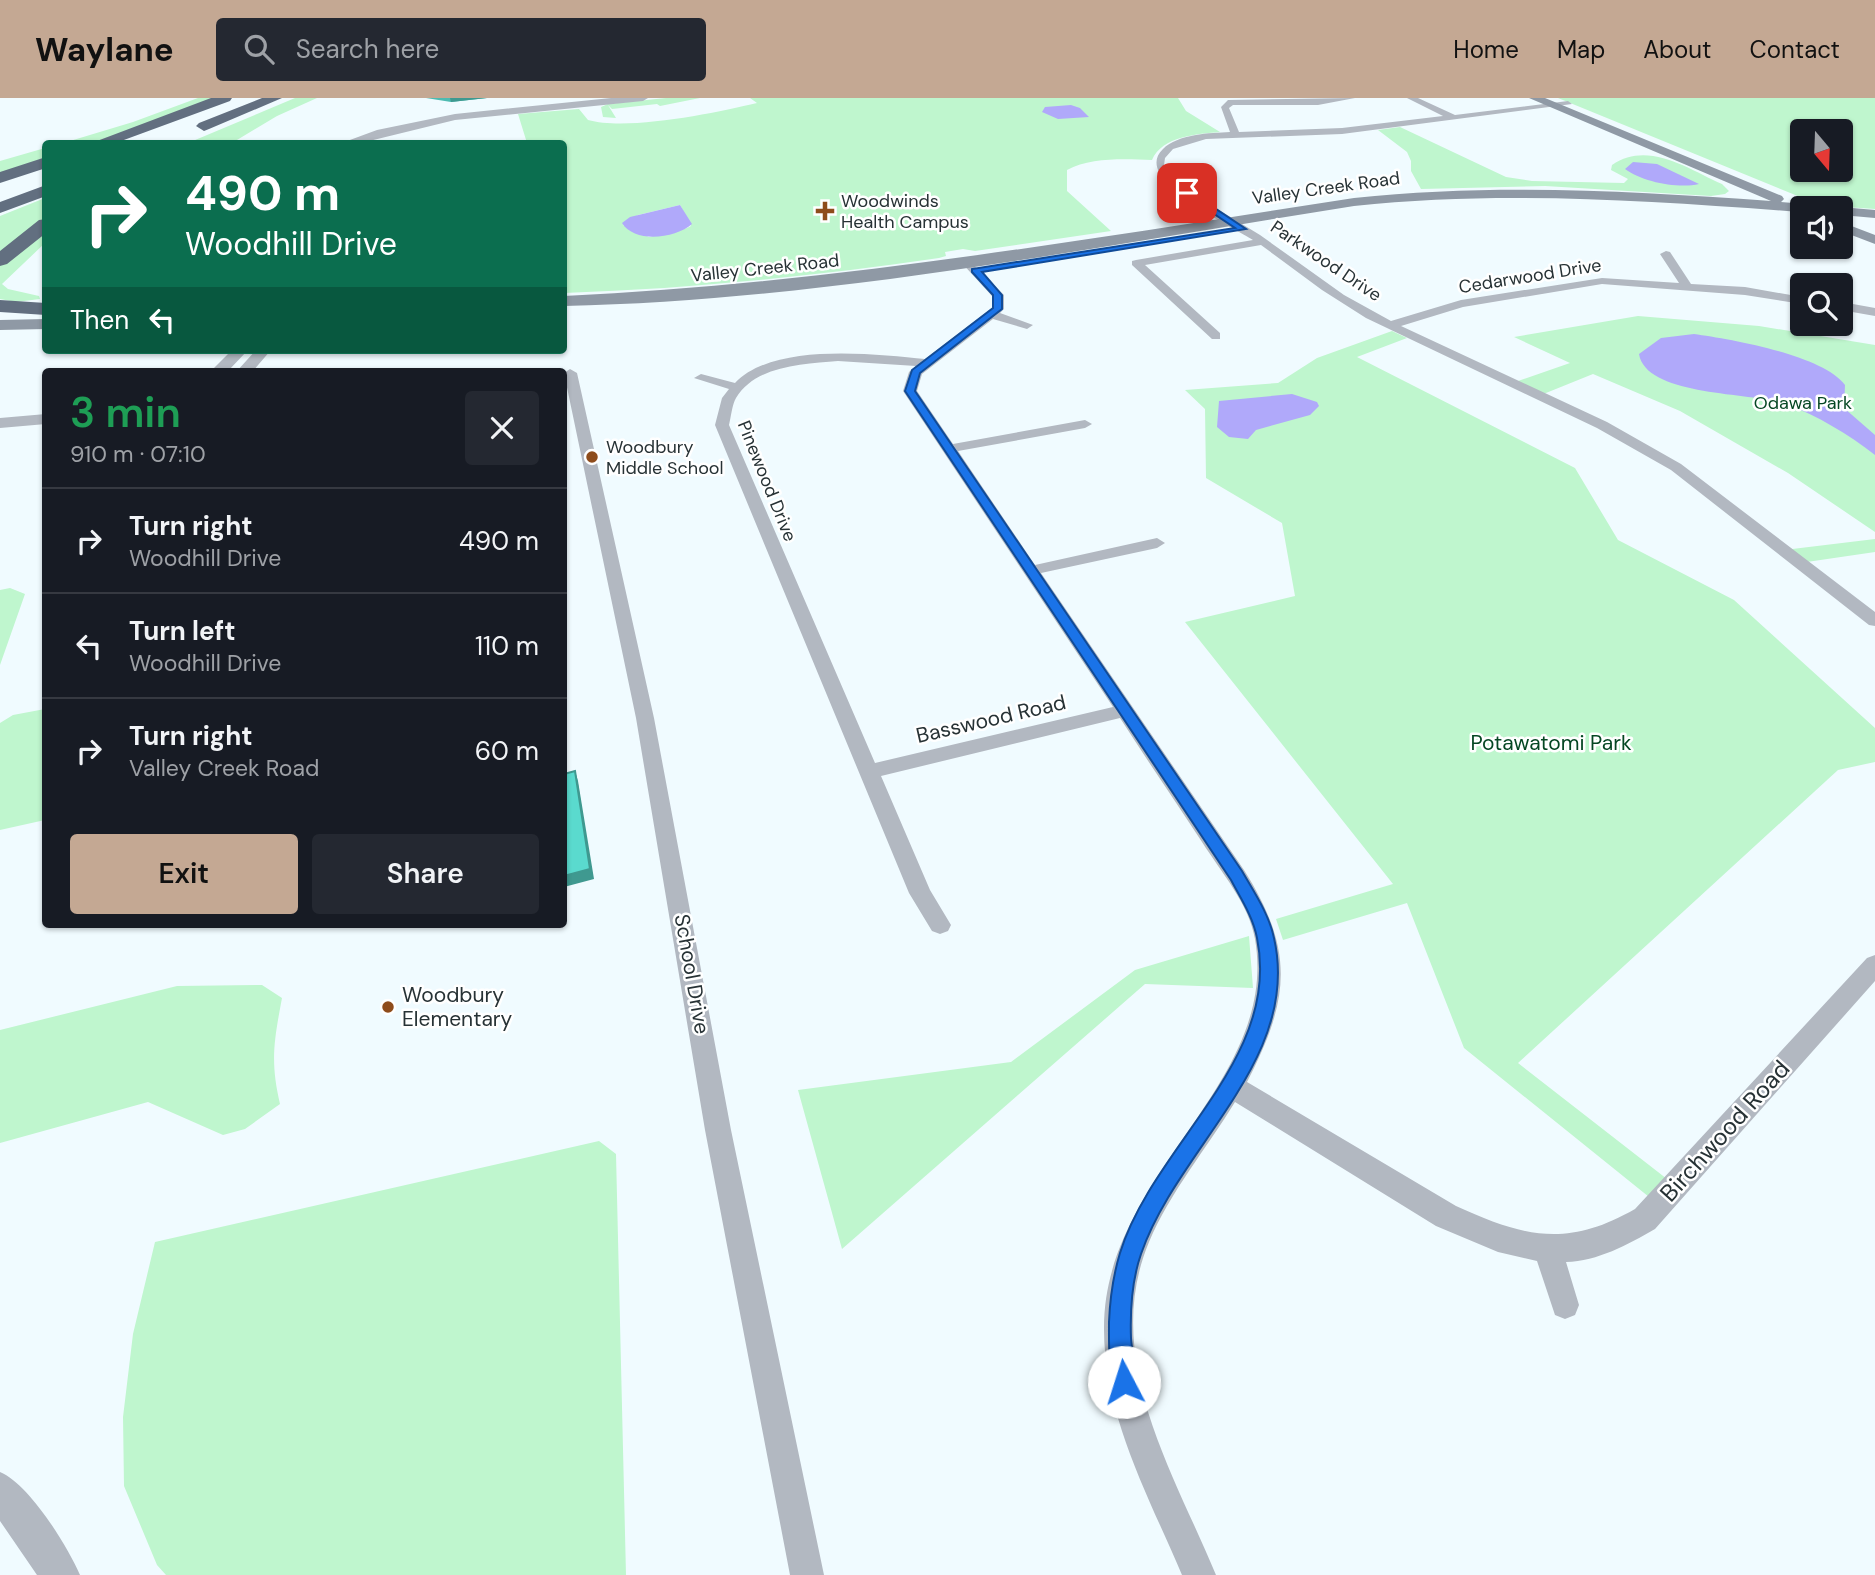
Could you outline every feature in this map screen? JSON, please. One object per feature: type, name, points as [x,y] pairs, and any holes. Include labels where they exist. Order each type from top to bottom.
[{"type":"highway","points":[[108,140],[225,98]]},
{"type":"highway","points":[[137,140],[242,98]]},
{"type":"highway","points":[[193,135],[275,98]]},
{"type":"highway","points":[[193,135],[290,98]]},
{"type":"highway","points":[[0,178],[42,163]]},
{"type":"highway","points":[[0,194],[42,178]]},
{"type":"highway","points":[[0,208],[42,192]]},
{"type":"highway","points":[[0,260],[42,226]]},
{"type":"highway","points":[[0,306],[42,310]]},
{"type":"main road","points":[[1535,98],[1568,104],[1792,196]]},
{"type":"main road","points":[[1553,102],[1790,205]]},
{"type":"main road","points":[[1711,201],[1742,196],[1743,190],[1734,181]]},
{"type":"main road","name":"Valley Creek Road","points":[[567,311],[756,300],[1235,225],[1375,200],[1459,193],[1574,192],[1790,209]]},
{"type":"main road","name":"Valley Creek Road","points":[[1235,225],[1390,207],[1492,200],[1790,209]]},
{"type":"main road","points":[[1853,217],[1875,214]]},
{"type":"main road","points":[[1853,219],[1875,221]]},
{"type":"main road","points":[[1853,222],[1875,231]]},
{"type":"main road","points":[[1853,225],[1875,240]]},
{"type":"main road","name":"Valley Creek Road","points":[[567,301],[752,290],[971,266]]},
{"type":"main road","points":[[0,313],[42,310]]},
{"type":"main road","points":[[0,326],[42,324]]},
{"type":"street","points":[[356,140],[393,128],[436,120],[643,98]]},
{"type":"street","points":[[1235,133],[1225,107],[1231,102],[1246,99],[1318,102],[1351,98]]},
{"type":"street","points":[[1411,98],[1454,118]]},
{"type":"street","name":"Parkwood Drive","points":[[1553,102],[1454,118],[1334,131],[1235,133],[1182,142],[1165,151],[1159,162],[1166,177],[1330,292],[1390,325],[1520,384],[1652,451],[1875,621]]},
{"type":"street","points":[[1216,335],[1136,263],[1262,242]]},
{"type":"street","points":[[1666,254],[1687,286]]},
{"type":"street","points":[[971,266],[999,297],[999,306],[992,315],[916,372],[910,391],[1236,876],[1258,915],[1266,939],[1270,987],[1267,1008],[1255,1044],[1150,1211],[1130,1253],[1121,1295],[1120,1337],[1124,1382],[1140,1435],[1199,1575]]},
{"type":"street","name":"Cedarwood Drive","points":[[1390,325],[1461,304],[1589,282],[1687,286],[1790,299]]},
{"type":"street","points":[[1853,308],[1875,312]]},
{"type":"street","points":[[992,315],[1027,325]]},
{"type":"street","points":[[222,368],[236,354]]},
{"type":"street","points":[[248,368],[260,354]]},
{"type":"street","points":[[701,378],[737,387],[770,369],[821,357],[864,356],[926,363]]},
{"type":"street","name":"School Drive","points":[[570,373],[645,718],[718,1130],[807,1575]]},
{"type":"street","name":"Pinewood Drive","points":[[737,387],[726,400],[722,425],[919,893],[940,925]]},
{"type":"street","points":[[0,423],[42,419]]},
{"type":"street","points":[[947,449],[1085,424]]},
{"type":"street","points":[[0,436],[42,432]]},
{"type":"street","points":[[1724,519],[1741,517]]},
{"type":"street","points":[[1030,570],[1157,543]]},
{"type":"street","name":"Basswood Road","points":[[868,772],[1124,711]]},
{"type":"street","name":"Birchwood Road","points":[[1231,1086],[1446,1216],[1487,1234],[1548,1251],[1583,1247],[1621,1235],[1645,1219],[1875,965]]},
{"type":"street","points":[[1548,1251],[1565,1305]]},
{"type":"street","points":[[0,1491],[30,1529],[60,1575]]},
{"type":"green space","points":[[198,98],[219,98],[101,140],[73,140]]},
{"type":"green space","points":[[295,98],[317,98],[277,116],[237,140],[195,140]]},
{"type":"green space","points":[[666,98],[700,98],[660,106],[657,104],[612,109],[608,105],[616,118],[603,117],[601,107],[608,104]]},
{"type":"green space","name":"Woodwinds Health Campus","points":[[750,98],[1178,98],[1186,111],[1220,132],[1191,135],[1172,141],[1157,152],[1152,160],[1097,161],[1067,170],[1067,191],[1111,231],[975,251],[963,249],[945,252],[946,256],[939,258],[799,276],[705,285],[567,293],[567,140],[526,140],[518,114],[579,109],[588,120],[625,123],[757,103]],"holes":[[[680,205],[691,226],[649,237],[623,225],[638,215]]]},
{"type":"green space","points":[[1558,98],[1875,98],[1875,209],[1853,208],[1853,196],[1798,196]]},
{"type":"green space","points":[[1400,127],[1506,177],[1532,181],[1624,183],[1628,179],[1611,170],[1612,165],[1640,155],[1654,156],[1682,165],[1722,184],[1729,191],[1711,196],[1545,186],[1421,189],[1411,171],[1407,152],[1378,130]]},
{"type":"green space","points":[[42,149],[42,162],[0,176],[0,161]]},
{"type":"green space","points":[[42,199],[42,222],[0,255],[0,216]]},
{"type":"green space","points":[[42,230],[42,246],[2,284],[8,289],[39,296],[40,299],[16,302],[0,299],[0,265]]},
{"type":"green space","name":"Odawa Park","points":[[1638,316],[1759,326],[1790,331],[1790,336],[1820,336],[1875,345],[1875,532],[1788,473],[1680,411],[1593,374],[1541,395],[1515,382],[1570,363],[1514,337]]},
{"type":"green space","name":"Potawatomi Park","points":[[1392,331],[1407,338],[1357,357],[1575,468],[1618,540],[1734,600],[1875,728],[1875,762],[1838,770],[1518,1063],[1676,1186],[1659,1205],[1464,1048],[1407,903],[1283,940],[1276,919],[1393,884],[1185,622],[1295,596],[1282,523],[1206,478],[1205,409],[1185,390],[1278,383],[1317,358]]},
{"type":"green space","points":[[1875,539],[1875,552],[1800,563],[1784,550]]},
{"type":"green space","points":[[10,588],[25,594],[0,665],[0,590]]},
{"type":"green space","points":[[42,710],[42,821],[0,830],[0,723],[13,715]]},
{"type":"green space","points":[[1249,936],[1253,988],[1145,984],[842,1249],[798,1090],[1011,1062],[1135,970]]},
{"type":"green space","points":[[262,985],[282,998],[274,1051],[280,1104],[245,1129],[223,1135],[148,1102],[0,1143],[0,1030],[177,986]]},
{"type":"green space","points":[[599,1141],[616,1154],[626,1575],[166,1575],[157,1565],[124,1486],[123,1417],[133,1334],[155,1242]]},
{"type":"shaded area","points":[[1071,105],[1080,108],[1089,117],[1058,119],[1042,112],[1045,107]]},
{"type":"shaded area","points":[[1633,162],[1657,164],[1699,184],[1681,186],[1651,181],[1625,169]]},
{"type":"shaded area","points":[[680,205],[692,224],[676,233],[646,236],[628,230],[622,223],[630,217]]},
{"type":"shaded area","points":[[1694,334],[1775,350],[1834,374],[1845,385],[1844,408],[1875,435],[1875,455],[1832,426],[1786,404],[1680,386],[1660,378],[1646,368],[1639,354],[1661,338]]},
{"type":"shaded area","points":[[1292,394],[1317,402],[1319,406],[1310,415],[1256,430],[1248,439],[1229,437],[1217,427],[1219,401]]},
{"type":"building","points":[[575,771],[590,869],[567,875],[567,773]]},
{"type":"place","name":"Woodwinds Health Campus","points":[[825,211]]},
{"type":"place","name":"Woodbury Middle School","points":[[592,457]]},
{"type":"place","name":"Woodbury Elementary","points":[[388,1007]]},
{"type":"route","points":[[1124,1382],[1120,1337],[1121,1295],[1130,1253],[1150,1211],[1255,1044],[1267,1008],[1270,987],[1266,939],[1248,894],[910,391],[916,372],[998,309],[998,295],[975,270],[1242,229],[1187,193]]}]
